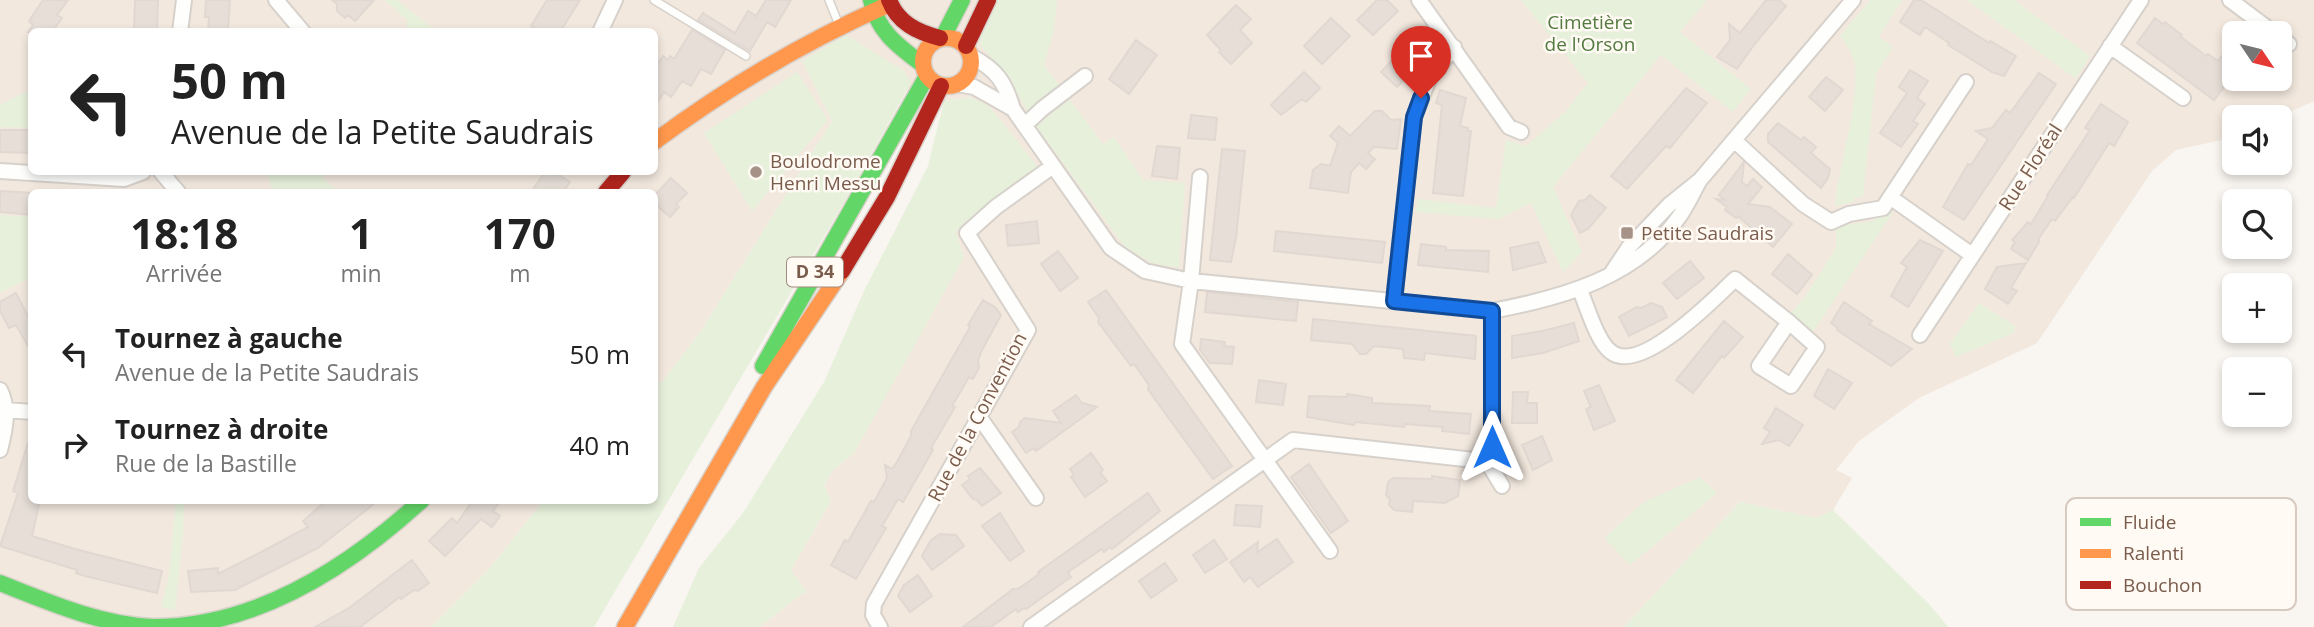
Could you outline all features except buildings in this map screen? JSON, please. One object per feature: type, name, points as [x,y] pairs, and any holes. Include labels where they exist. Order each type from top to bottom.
[{"type":"main road","points":[[941,38],[962,0]]},
{"type":"main road","points":[[871,6],[886,36],[924,70],[933,83],[949,85],[969,72],[968,51],[988,0]]},
{"type":"main road","points":[[658,139],[682,120],[797,48],[871,6],[890,2],[902,21],[911,28],[941,38]]},
{"type":"main road","points":[[924,70],[928,45],[941,38],[952,37],[968,51]]},
{"type":"main road","name":"D 34","points":[[715,472],[717,449],[924,70]]},
{"type":"main road","name":"D 34","points":[[625,627],[764,387],[855,252],[949,85]]},
{"type":"main road","points":[[609,189],[620,175]]},
{"type":"main road","points":[[0,583],[55,605],[155,627],[209,626],[291,598],[333,574],[417,504]]},
{"type":"street","points":[[180,28],[184,0]]},
{"type":"street","points":[[276,0],[300,28]]},
{"type":"street","points":[[602,28],[615,0]]},
{"type":"street","points":[[1419,0],[1510,127],[1521,132]]},
{"type":"street","points":[[968,51],[998,75],[1007,88],[1013,109],[1111,248],[1145,271],[1191,281],[1492,311],[1537,303],[1580,290],[1613,272],[1629,247],[1669,205],[1700,180],[1853,0]]},
{"type":"street","name":"Rue Floréal","points":[[1920,335],[2141,0]]},
{"type":"street","points":[[2230,0],[2258,21]]},
{"type":"street","points":[[2110,46],[2183,98]]},
{"type":"street","points":[[1394,301],[1414,117],[1429,79],[1454,47]]},
{"type":"street","points":[[1025,125],[1086,76]]},
{"type":"street","points":[[1734,140],[1803,204],[1831,222],[1849,214],[1883,208],[1966,82]]},
{"type":"street","points":[[949,85],[974,87],[1013,109]]},
{"type":"street","name":"Rue de la Convention","points":[[880,627],[873,615],[874,604],[1028,330],[967,233],[996,207],[1053,166]]},
{"type":"street","points":[[0,172],[28,174]]},
{"type":"street","points":[[53,175],[124,179],[135,175]]},
{"type":"street","points":[[164,175],[175,189]]},
{"type":"street","points":[[1200,177],[1191,281],[1182,345],[1330,551]]},
{"type":"street","points":[[1890,197],[1972,255]]},
{"type":"street","points":[[1580,290],[1603,344],[1613,354],[1625,356],[1651,348],[1680,328],[1735,279],[1789,322]]},
{"type":"street","points":[[1485,458],[1492,447],[1492,311]]},
{"type":"street","points":[[0,390],[6,410],[5,431],[0,450]]},
{"type":"street","points":[[6,410],[28,412]]},
{"type":"street","points":[[980,418],[1036,498]]},
{"type":"street","points":[[1031,627],[1293,440],[1461,458],[1485,458]]},
{"type":"street","points":[[1485,458],[1502,486]]},
{"type":"lane","points":[[654,0],[746,56]]},
{"type":"lane","points":[[829,0],[840,26]]},
{"type":"shaded area","points":[[0,0],[2314,0],[2314,101],[2292,111],[2292,105],[2222,105],[2222,140],[2176,150],[2152,171],[2037,343],[1919,398],[1859,441],[1836,470],[1852,478],[1833,510],[1816,518],[1740,502],[1624,627],[759,627],[806,591],[791,570],[831,501],[824,485],[833,470],[854,453],[956,232],[1037,167],[969,97],[944,101],[803,61],[832,121],[699,334],[661,383],[658,382],[658,189],[28,189],[28,504],[541,504],[490,568],[431,627],[0,627]]},
{"type":"green space","points":[[385,0],[397,0],[432,28],[407,28],[407,20]]},
{"type":"green space","points":[[991,0],[1057,0],[1054,30],[1044,65],[1103,144],[1114,137],[1143,180],[1185,183],[1179,268],[1152,263],[1125,247],[1038,129],[1004,72],[981,46],[978,34]]},
{"type":"green space","name":"Cimetière de l'Orson","points":[[1521,0],[1707,0],[1680,32],[1751,89],[1733,112],[1661,55],[1553,187],[1582,252],[1563,272],[1531,203],[1499,219],[1416,212],[1418,199],[1496,208],[1506,140],[1526,146],[1566,111],[1588,83]]},
{"type":"green space","points":[[1870,0],[1902,0],[1879,37],[1893,47],[1876,74],[1863,196],[1854,198],[1854,202],[1835,206],[1855,82],[1854,61],[1840,36]]},
{"type":"green space","points":[[1967,0],[2014,0],[2090,56],[2076,79]]},
{"type":"green space","points":[[846,35],[904,71],[911,83],[846,199],[594,627],[431,627],[490,568],[541,504],[658,504],[658,382],[661,383],[699,334],[832,121],[802,61]]},
{"type":"green space","name":"Boulodrome Henri Messu","points":[[797,72],[828,120],[752,211],[704,133]]},
{"type":"green space","points":[[28,91],[28,128],[0,127],[0,105]]},
{"type":"green space","points":[[970,97],[990,107],[1038,167],[956,232],[964,257],[854,453],[833,470],[824,485],[831,501],[791,570],[806,591],[759,627],[673,627],[699,568],[743,513],[824,382],[865,289],[928,166],[944,101]]},
{"type":"green space","points":[[268,175],[323,175],[336,189],[272,189]]},
{"type":"green space","points":[[1894,211],[1812,333],[1789,315],[1805,297],[1836,248],[1836,226],[1869,222]]},
{"type":"green space","points":[[0,215],[28,217],[28,279],[0,293]]},
{"type":"green space","points":[[1979,303],[2015,326],[2014,333],[1956,357],[1950,344]]},
{"type":"green space","points":[[1700,477],[1717,493],[1630,565],[1604,538],[1644,502]]},
{"type":"green space","points":[[1740,502],[1816,518],[1833,510],[1930,605],[1948,627],[1624,627]]},
{"type":"green space","points":[[176,504],[184,504],[175,610],[161,607],[169,576]]},
{"type":"traffic: fast","points":[[871,0],[883,29],[922,64]]},
{"type":"traffic: fast","points":[[943,37],[962,0]]},
{"type":"traffic: fast","points":[[763,366],[927,76]]},
{"type":"traffic: fast","points":[[0,583],[37,598],[114,622],[153,627],[191,624],[229,616],[300,588],[364,548],[417,504]]},
{"type":"traffic: slow","points":[[658,139],[710,102],[768,66],[828,33],[890,4]]},
{"type":"traffic: slow","points":[[947,38],[956,39],[964,45],[970,53],[971,62],[970,71],[964,79],[956,85],[947,86],[938,85],[930,79],[924,71],[923,62],[924,53],[930,45],[938,39],[947,38]]},
{"type":"traffic: slow","points":[[625,627],[764,387],[842,271]]},
{"type":"traffic: jam","points":[[889,0],[903,21],[924,33],[940,38]]},
{"type":"traffic: jam","points":[[966,46],[988,0]]},
{"type":"traffic: jam","points":[[842,271],[887,197],[941,86]]},
{"type":"traffic: jam","points":[[609,189],[620,175]]},
{"type":"place","name":"Boulodrome Henri Messu","points":[[756,172]]},
{"type":"place","name":"Petite Saudrais","points":[[1627,233]]},
{"type":"route","points":[[1421,98],[1414,117],[1394,301],[1492,311],[1492,447]]}]
